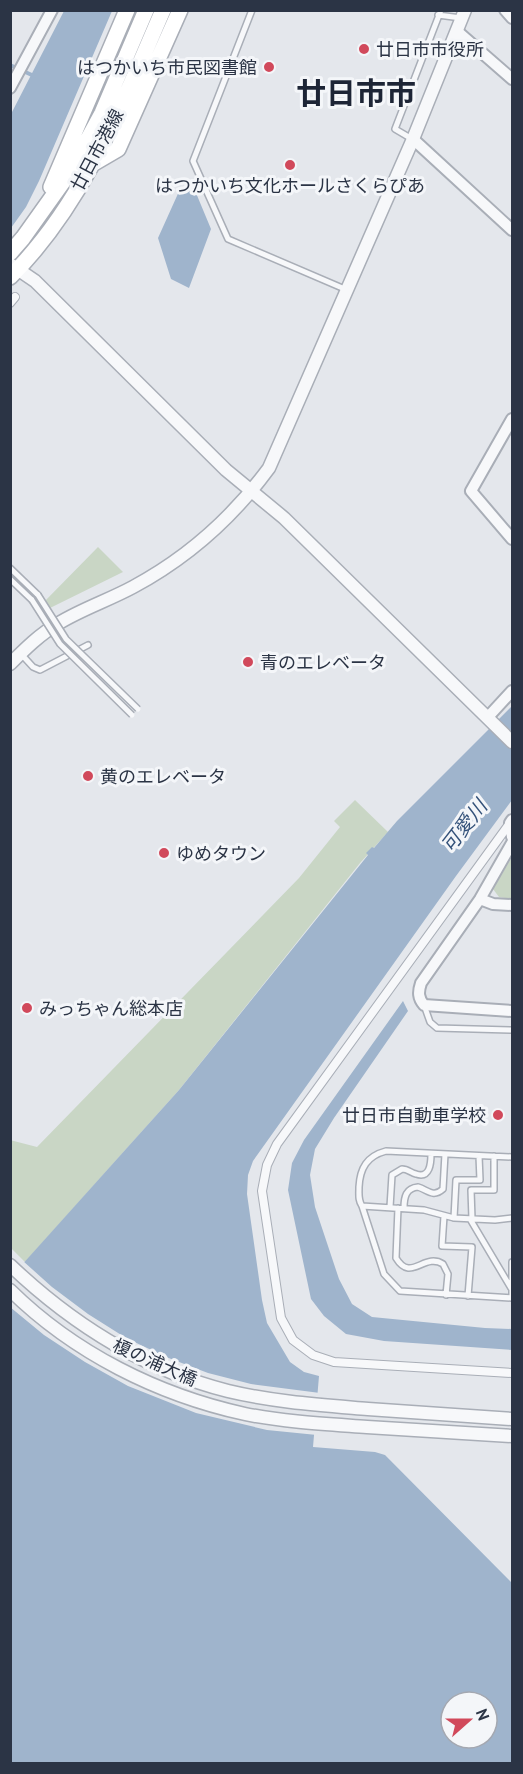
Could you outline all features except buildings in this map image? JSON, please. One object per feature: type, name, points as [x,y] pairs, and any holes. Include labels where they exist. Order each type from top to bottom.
[{"type":"main road","points":[[39,214],[128,10]]},
{"type":"main road","name":"廿日市港線","points":[[10,253],[70,172],[102,113],[146,10]]},
{"type":"main road","name":"廿日市港線","points":[[13,270],[54,227],[94,163],[162,10]]},
{"type":"main road","points":[[94,163],[118,149],[180,10]]},
{"type":"street","points":[[10,88],[52,10]]},
{"type":"street","points":[[505,10],[513,18]]},
{"type":"street","points":[[10,664],[42,634],[59,622],[134,587],[168,567],[207,535],[251,492],[269,468],[414,139],[464,14]]},
{"type":"street","points":[[457,31],[513,79]]},
{"type":"street","points":[[414,139],[513,230]]},
{"type":"street","points":[[13,270],[35,281],[136,382],[251,492],[284,518],[513,742]]},
{"type":"street","points":[[513,419],[471,491],[513,538]]},
{"type":"street","points":[[490,719],[513,691]]},
{"type":"street","points":[[512,821],[513,837]]},
{"type":"street","points":[[512,821],[277,1144],[267,1165],[262,1191],[281,1317],[293,1340],[313,1355],[334,1362],[513,1373]]},
{"type":"street","points":[[513,843],[480,899],[421,983],[418,991],[424,1005],[513,1011]]},
{"type":"street","points":[[480,899],[492,904],[513,905]]},
{"type":"street","name":"榎の浦大橋","points":[[10,1265],[44,1297],[81,1324],[120,1348],[183,1377],[226,1391],[271,1400],[323,1406],[513,1419]]},
{"type":"street","name":"榎の浦大橋","points":[[10,1290],[33,1311],[71,1339],[112,1364],[154,1385],[233,1411],[268,1418],[322,1424],[513,1436]]},
{"type":"lane","points":[[252,10],[193,161],[228,239],[348,291]]},
{"type":"lane","points":[[414,139],[395,129],[440,13],[464,14]]},
{"type":"lane","points":[[10,568],[38,595],[66,639],[138,710]]},
{"type":"lane","points":[[10,579],[32,600],[60,644],[132,715]]},
{"type":"lane","points":[[20,654],[33,667],[40,670],[88,645]]},
{"type":"lane","points":[[424,1005],[430,1022],[437,1028],[513,1030]]},
{"type":"lane","points":[[513,1157],[386,1151],[372,1157],[362,1169],[358,1200],[384,1274],[399,1291],[512,1298],[513,1262]]},
{"type":"lane","points":[[390,1207],[392,1175],[402,1169],[420,1175],[427,1173],[431,1167],[430,1154]]},
{"type":"lane","points":[[445,1154],[443,1189],[432,1194],[418,1187],[410,1189],[405,1195],[401,1208],[396,1258],[407,1268],[418,1267],[432,1260],[443,1264],[448,1274],[446,1294]]},
{"type":"lane","points":[[454,1218],[456,1180],[480,1180],[480,1156]]},
{"type":"lane","points":[[494,1156],[494,1190],[471,1190],[471,1219],[511,1288]]},
{"type":"lane","points":[[362,1206],[424,1210],[454,1218],[495,1220],[513,1218]]},
{"type":"lane","points":[[444,1216],[442,1246],[472,1247],[468,1296]]},
{"type":"green space","points":[[98,547],[123,572],[50,608],[44,602]]},
{"type":"green space","points":[[355,800],[388,832],[360,863],[179,1090],[25,1262],[11,1248],[10,1140],[37,1147],[299,878],[340,827],[334,821]]},
{"type":"green space","points":[[512,857],[512,899],[499,897],[493,889]]},
{"type":"water","points":[[64,11],[112,11],[39,181],[26,207],[11,228],[11,114]]},
{"type":"water","points":[[181,187],[196,193],[211,229],[189,288],[171,279],[158,238]]},
{"type":"water","name":"可愛川","points":[[512,706],[512,800],[253,1161],[248,1175],[247,1194],[267,1323],[290,1362],[304,1372],[319,1376],[313,1447],[375,1452],[385,1455],[512,1583],[512,1763],[11,1764],[11,1277],[179,1090],[368,855],[366,853],[372,847],[374,848],[397,821]]},
{"type":"water","points":[[403,1001],[408,1011],[315,1149],[310,1175],[315,1207],[339,1279],[352,1304],[372,1317],[512,1329],[512,1350],[384,1341],[346,1334],[324,1316],[311,1299],[288,1190],[292,1163],[304,1140]]},
{"type":"pier","points":[[23,1261],[52,1287],[88,1314],[126,1338],[166,1357],[208,1373],[251,1384],[320,1393],[317,1435],[267,1430],[196,1413],[128,1386],[85,1362],[44,1335],[10,1307],[10,1273]]},
{"type":"waterway","points":[[10,65],[34,76]]},
{"type":"place","name":"廿日市市役所","points":[[364,49]]},
{"type":"place","name":"はつかいち市民図書館","points":[[269,67]]},
{"type":"place","name":"はつかいち文化ホールさくらぴあ","points":[[290,165]]},
{"type":"place","name":"青のエレベータ","points":[[248,662]]},
{"type":"place","name":"黄のエレベータ","points":[[88,776]]},
{"type":"place","name":"ゆめタウン","points":[[164,853]]},
{"type":"place","name":"みっちゃん総本店","points":[[27,1008]]},
{"type":"place","name":"廿日市自動車学校","points":[[498,1115]]},
{"type":"district","name":"廿日市市","points":[[356,92]]}]
